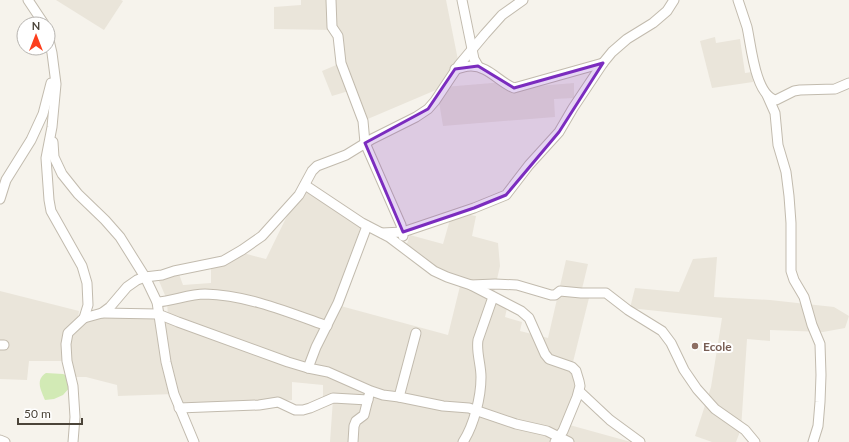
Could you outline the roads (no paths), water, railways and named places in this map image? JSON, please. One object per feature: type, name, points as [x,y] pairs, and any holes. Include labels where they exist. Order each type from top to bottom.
[{"type":"street","points":[[28,0],[39,16]]},
{"type":"street","points":[[331,0],[332,27],[338,36],[341,63],[362,121],[365,143],[390,196],[403,232],[402,246]]},
{"type":"street","points":[[462,0],[474,59],[478,66]]},
{"type":"street","points":[[102,313],[110,307],[127,287],[145,276],[162,275],[174,271],[223,261],[230,258],[262,236],[294,200],[305,185],[312,170],[317,166],[346,155],[428,109],[435,101],[455,69],[502,15],[523,0]]},
{"type":"street","points":[[381,234],[403,232],[474,208],[506,195],[559,132],[603,63],[612,52],[653,23],[667,11],[674,0]]},
{"type":"street","points":[[738,0],[747,27],[758,79],[775,113],[778,145],[786,172],[788,190],[791,223],[791,271],[794,280],[804,297],[812,325],[820,344],[820,402],[818,426],[813,442]]},
{"type":"street","points":[[52,56],[56,84],[52,127],[46,158],[49,200],[51,211],[56,222],[73,249],[84,272],[87,283],[88,306],[84,318],[68,334],[66,344],[67,361],[73,386],[73,442]]},
{"type":"street","points":[[455,69],[478,66],[484,68],[514,88],[603,63]]},
{"type":"street","points":[[0,199],[6,180],[31,140],[43,114],[54,69]]},
{"type":"street","points":[[767,95],[776,100],[794,91],[836,89],[849,83]]},
{"type":"street","points":[[52,127],[54,157],[62,174],[78,194],[120,237],[145,276],[156,302],[171,383],[179,408],[194,442]]},
{"type":"street","points":[[305,185],[367,226],[402,246],[434,271],[471,285],[521,311],[529,318],[545,354],[549,359],[572,366],[576,371],[579,381],[579,391],[563,431],[556,439]]},
{"type":"street","points":[[308,368],[316,347],[338,303],[367,226]]},
{"type":"street","points":[[471,285],[517,285],[551,295],[555,295],[560,291],[606,293],[628,310],[662,332],[671,343],[684,370],[697,389],[715,409],[745,430],[755,442]]},
{"type":"street","points":[[156,302],[196,295],[221,296],[265,304],[327,326]]},
{"type":"street","points":[[464,442],[470,432],[476,411],[481,377],[477,346],[478,340],[493,297]]},
{"type":"street","points":[[84,318],[102,313],[158,314],[308,368],[328,372],[369,396]]},
{"type":"street","points":[[399,397],[416,333]]},
{"type":"street","points":[[579,391],[610,420],[640,442]]},
{"type":"street","points":[[179,408],[259,405],[278,402],[295,410],[303,410],[333,398],[383,395],[476,411],[547,432],[556,439],[569,442]]},
{"type":"street","points":[[353,442],[354,426],[356,421],[364,415],[369,396]]},
{"type":"street","points":[[0,440],[5,442]]},
{"type":"place","name":"Ecole","points":[[695,346]]}]
